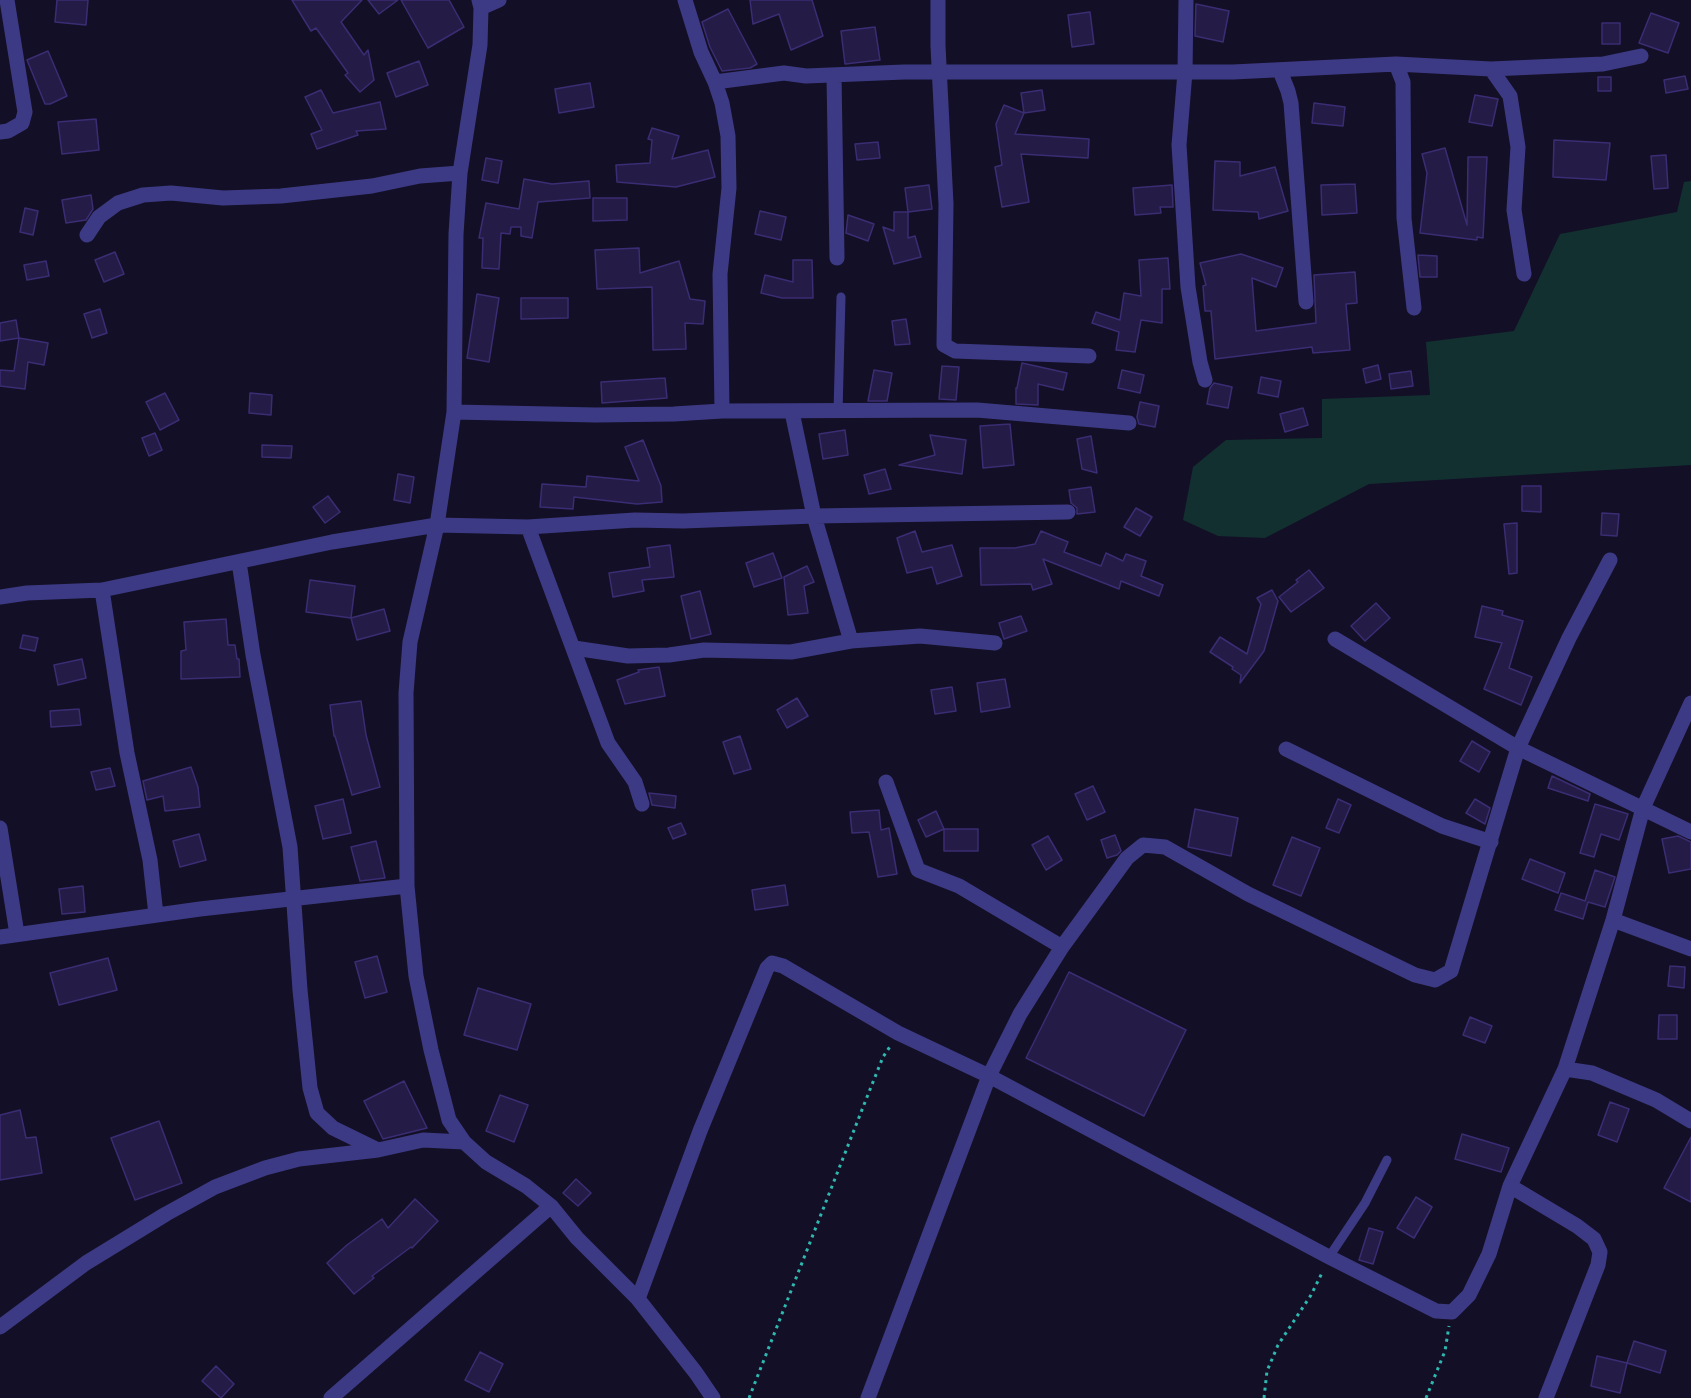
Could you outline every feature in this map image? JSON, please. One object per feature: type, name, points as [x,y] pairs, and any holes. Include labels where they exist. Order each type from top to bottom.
[{"type":"street","points":[[0,132],[8,131],[22,123],[25,112],[6,31],[7,0]]},
{"type":"street","points":[[499,0],[480,4],[480,45],[460,172],[456,234],[454,412],[437,525],[410,642],[405,693],[407,886],[416,975],[431,1050],[449,1120],[464,1142],[486,1162],[526,1186],[552,1206],[577,1238],[638,1299],[696,1372],[713,1398]]},
{"type":"street","points":[[685,0],[701,52],[722,103],[728,135],[729,188],[720,274],[722,411]]},
{"type":"street","points":[[939,0],[939,72],[946,204],[944,345],[955,351],[1089,356]]},
{"type":"street","points":[[1186,0],[1185,72],[1179,145],[1188,287],[1205,380]]},
{"type":"street","points":[[715,82],[784,73],[834,76],[939,72],[1280,71],[1396,64],[1491,69],[1603,64],[1641,56]]},
{"type":"street","points":[[1396,64],[1403,81],[1404,218],[1414,308]]},
{"type":"street","points":[[1491,69],[1510,96],[1512,107],[1518,147],[1514,210],[1524,274]]},
{"type":"street","points":[[1280,71],[1290,103],[1306,302]]},
{"type":"street","points":[[834,76],[837,258]]},
{"type":"street","points":[[87,235],[99,217],[118,203],[143,195],[171,193],[223,198],[281,196],[372,186],[420,176],[460,172]]},
{"type":"street","points":[[454,412],[608,415],[722,411],[977,410],[1129,423]]},
{"type":"street","points":[[792,412],[814,516],[851,640]]},
{"type":"street","points":[[0,597],[27,593],[102,590],[332,542],[437,525],[528,527],[635,520],[683,521],[814,516],[1068,512]]},
{"type":"street","points":[[528,527],[608,743],[635,782],[642,804]]},
{"type":"street","points":[[868,1398],[989,1077],[1020,1014],[1062,947],[1127,858],[1143,845],[1165,848],[1259,899],[1415,975],[1436,980],[1451,971],[1518,748],[1569,638],[1610,560]]},
{"type":"street","points":[[239,562],[253,655],[290,847],[300,990],[310,1088],[317,1113],[333,1128],[378,1150]]},
{"type":"street","points":[[102,590],[126,753],[150,860],[156,915]]},
{"type":"street","points":[[574,648],[628,656],[669,655],[704,650],[791,652],[851,640],[920,636],[995,643]]},
{"type":"street","points":[[1335,639],[1518,748],[1691,832]]},
{"type":"street","points":[[638,1299],[700,1131],[767,968],[772,963],[783,966],[898,1033],[989,1077],[1329,1257],[1436,1311],[1452,1312],[1469,1295],[1489,1254],[1510,1186],[1564,1069],[1613,920],[1643,808],[1691,703]]},
{"type":"street","points":[[1286,749],[1442,826],[1491,842]]},
{"type":"street","points":[[886,782],[918,870],[959,886],[1062,947]]},
{"type":"street","points":[[0,828],[17,934]]},
{"type":"street","points":[[0,937],[295,897],[407,886]]},
{"type":"street","points":[[1613,920],[1691,949]]},
{"type":"street","points":[[1564,1069],[1593,1073],[1656,1100],[1691,1121]]},
{"type":"street","points":[[0,1327],[86,1263],[215,1187],[265,1168],[299,1159],[378,1150],[423,1140],[464,1142]]},
{"type":"street","points":[[1510,1186],[1577,1226],[1594,1239],[1600,1252],[1598,1265],[1546,1398]]},
{"type":"street","points":[[331,1398],[552,1206]]},
{"type":"lane","points":[[838,412],[841,297]]},
{"type":"lane","points":[[1329,1257],[1365,1203],[1387,1160]]},
{"type":"path","points":[[749,1398],[883,1057],[898,1033]]},
{"type":"path","points":[[1264,1398],[1267,1371],[1278,1345],[1311,1295],[1329,1257]]},
{"type":"path","points":[[1426,1398],[1445,1351],[1452,1312]]},
{"type":"green space","points":[[1691,181],[1691,465],[1369,484],[1265,538],[1218,536],[1183,520],[1193,467],[1226,440],[1322,438],[1322,399],[1430,395],[1426,342],[1514,331],[1560,234],[1677,212],[1684,182]]},
{"type":"building","points":[[57,0],[88,0],[86,25],[55,22]]},
{"type":"building","points":[[292,0],[362,0],[341,22],[364,55],[368,50],[374,80],[360,92],[345,75],[348,73],[316,28],[311,31]]},
{"type":"building","points":[[368,0],[398,0],[379,14]]},
{"type":"building","points":[[401,0],[449,0],[464,27],[428,48]]},
{"type":"building","points":[[750,0],[812,0],[823,36],[791,50],[779,14],[753,24]]},
{"type":"building","points":[[1196,4],[1229,11],[1223,42],[1195,36]]},
{"type":"building","points":[[728,9],[757,64],[750,68],[722,71],[710,47],[702,22]]},
{"type":"building","points":[[1090,12],[1094,44],[1072,47],[1068,15]]},
{"type":"building","points":[[1651,13],[1679,23],[1668,53],[1639,43]]},
{"type":"building","points":[[1602,23],[1620,23],[1620,44],[1602,44]]},
{"type":"building","points":[[875,27],[880,60],[845,64],[841,31]]},
{"type":"building","points":[[48,51],[67,96],[45,104],[27,60]]},
{"type":"building","points":[[419,61],[428,85],[396,97],[387,73]]},
{"type":"building","points":[[1685,76],[1688,89],[1666,93],[1664,80]]},
{"type":"building","points":[[1598,77],[1611,77],[1611,91],[1598,91]]},
{"type":"building","points":[[590,83],[594,107],[559,113],[555,89]]},
{"type":"building","points":[[321,90],[333,113],[380,102],[386,129],[356,131],[358,135],[317,149],[311,134],[322,130],[305,97]]},
{"type":"building","points":[[1042,90],[1045,110],[1024,113],[1021,93]]},
{"type":"building","points":[[1475,95],[1498,99],[1492,126],[1469,122]]},
{"type":"building","points":[[1314,103],[1345,107],[1343,126],[1312,123]]},
{"type":"building","points":[[1004,105],[1024,113],[1015,134],[1089,139],[1088,158],[1021,154],[1029,202],[1002,207],[995,167],[1002,165],[996,124]]},
{"type":"building","points":[[96,119],[99,150],[62,154],[58,122]]},
{"type":"building","points":[[652,128],[679,136],[672,159],[708,150],[715,177],[676,187],[617,182],[616,165],[650,163],[652,140],[648,139]]},
{"type":"building","points":[[1554,140],[1610,143],[1606,180],[1553,177]]},
{"type":"building","points":[[878,142],[880,158],[857,160],[855,144]]},
{"type":"building","points":[[1445,148],[1467,225],[1468,157],[1487,157],[1483,238],[1477,237],[1477,240],[1420,233],[1427,173],[1422,154]]},
{"type":"building","points":[[1666,155],[1668,188],[1654,189],[1651,156]]},
{"type":"building","points":[[486,158],[502,161],[498,183],[482,180]]},
{"type":"building","points":[[1215,161],[1240,162],[1240,176],[1275,167],[1288,211],[1259,219],[1258,212],[1213,210]]},
{"type":"building","points":[[524,179],[552,184],[589,181],[590,198],[538,202],[532,238],[521,236],[521,227],[511,227],[510,234],[501,233],[499,269],[482,268],[483,238],[479,238],[486,203],[519,209]]},
{"type":"building","points":[[1355,184],[1357,213],[1322,215],[1321,185]]},
{"type":"building","points":[[929,185],[932,209],[908,212],[905,188]]},
{"type":"building","points":[[1172,185],[1173,207],[1160,207],[1161,213],[1135,215],[1133,188]]},
{"type":"building","points":[[91,195],[93,209],[86,220],[66,223],[62,200]]},
{"type":"building","points":[[593,198],[627,198],[627,220],[593,221]]},
{"type":"building","points":[[25,208],[38,211],[33,235],[20,232]]},
{"type":"building","points":[[760,211],[786,217],[781,240],[755,234]]},
{"type":"building","points":[[894,212],[908,212],[908,238],[915,236],[921,257],[894,264],[883,227],[894,231]]},
{"type":"building","points":[[848,215],[874,224],[868,241],[846,233]]},
{"type":"building","points":[[639,248],[640,273],[679,261],[690,299],[705,301],[703,324],[685,323],[686,349],[653,350],[652,287],[597,289],[595,250]]},
{"type":"building","points":[[115,252],[124,274],[104,282],[95,260]]},
{"type":"building","points":[[1241,254],[1283,268],[1276,287],[1252,278],[1256,331],[1316,323],[1314,275],[1355,272],[1357,303],[1346,304],[1350,350],[1313,353],[1312,347],[1215,359],[1211,311],[1205,311],[1203,286],[1206,285],[1200,263]]},
{"type":"building","points":[[1418,255],[1437,256],[1437,277],[1420,277]]},
{"type":"building","points":[[1168,258],[1170,289],[1162,289],[1162,323],[1141,320],[1135,352],[1116,350],[1119,332],[1092,323],[1096,312],[1120,320],[1124,293],[1141,296],[1139,260]]},
{"type":"building","points":[[793,260],[812,260],[813,298],[782,298],[761,293],[765,275],[793,282]]},
{"type":"building","points":[[46,261],[49,276],[27,280],[24,265]]},
{"type":"building","points":[[477,294],[499,298],[489,362],[467,358]]},
{"type":"building","points":[[521,298],[568,298],[568,318],[521,319]]},
{"type":"building","points":[[100,309],[107,333],[92,338],[84,314]]},
{"type":"building","points":[[906,319],[910,344],[895,345],[892,321]]},
{"type":"building","points":[[16,320],[19,338],[0,341],[0,323]]},
{"type":"building","points":[[19,338],[48,343],[44,365],[28,362],[25,389],[0,386],[0,370],[14,371]]},
{"type":"building","points":[[1022,363],[1067,373],[1063,390],[1038,384],[1038,405],[1016,404],[1016,388]]},
{"type":"building","points":[[1378,365],[1381,379],[1366,383],[1363,369]]},
{"type":"building","points":[[942,366],[959,367],[956,400],[939,399]]},
{"type":"building","points":[[874,370],[892,373],[887,401],[868,401]]},
{"type":"building","points":[[1122,370],[1144,375],[1140,393],[1118,388]]},
{"type":"building","points":[[1411,371],[1413,386],[1391,389],[1389,374]]},
{"type":"building","points":[[1261,377],[1281,381],[1278,397],[1258,393]]},
{"type":"building","points":[[665,378],[667,398],[602,403],[601,382]]},
{"type":"building","points":[[1214,383],[1232,387],[1228,408],[1207,404],[1210,388]]},
{"type":"building","points":[[165,393],[179,420],[160,430],[146,402]]},
{"type":"building","points":[[250,393],[272,395],[271,415],[249,413]]},
{"type":"building","points":[[1140,402],[1159,406],[1155,427],[1139,424],[1137,417]]},
{"type":"building","points":[[1303,408],[1308,425],[1285,432],[1280,414]]},
{"type":"building","points":[[1010,424],[1014,465],[983,468],[980,426]]},
{"type":"building","points":[[845,430],[848,455],[823,459],[819,434]]},
{"type":"building","points":[[155,433],[162,450],[149,456],[142,438]]},
{"type":"building","points":[[930,435],[966,440],[962,474],[899,465],[935,455]]},
{"type":"building","points":[[1091,436],[1097,473],[1082,469],[1077,439]]},
{"type":"building","points":[[643,440],[661,486],[662,502],[637,504],[574,497],[573,509],[540,507],[542,484],[586,487],[587,476],[639,481],[625,447]]},
{"type":"building","points":[[262,445],[292,446],[291,458],[262,457]]},
{"type":"building","points":[[885,469],[891,489],[869,494],[864,475]]},
{"type":"building","points":[[398,474],[414,477],[410,503],[394,500]]},
{"type":"building","points":[[1522,486],[1541,486],[1541,512],[1522,511]]},
{"type":"building","points":[[1091,487],[1095,512],[1077,514],[1077,508],[1071,503],[1069,490]]},
{"type":"building","points":[[328,496],[340,512],[325,523],[313,507]]},
{"type":"building","points":[[1136,508],[1152,517],[1140,536],[1124,527]]},
{"type":"building","points":[[1602,513],[1619,514],[1617,536],[1601,535]]},
{"type":"building","points":[[1517,523],[1517,573],[1509,574],[1504,524]]},
{"type":"building","points":[[915,531],[922,552],[952,545],[962,576],[937,584],[932,567],[907,573],[897,538]]},
{"type":"building","points":[[1041,531],[1068,542],[1064,552],[1101,566],[1106,553],[1123,561],[1126,554],[1146,561],[1141,576],[1163,585],[1159,596],[1121,581],[1119,589],[1043,559],[1052,584],[1033,590],[1031,584],[981,585],[980,548],[1015,548],[1035,544]]},
{"type":"building","points":[[670,545],[674,577],[642,580],[644,591],[613,597],[609,573],[650,567],[647,548]]},
{"type":"building","points":[[773,553],[782,578],[754,587],[746,563]]},
{"type":"building","points":[[807,566],[814,582],[804,586],[808,613],[788,615],[784,577]]},
{"type":"building","points":[[1309,570],[1324,588],[1291,612],[1279,597]]},
{"type":"building","points":[[310,580],[355,586],[351,618],[306,612]]},
{"type":"building","points":[[1272,590],[1278,601],[1264,651],[1240,683],[1241,675],[1210,652],[1220,637],[1247,654],[1261,604],[1257,598]]},
{"type":"building","points":[[700,591],[711,634],[691,639],[681,596]]},
{"type":"building","points":[[1376,603],[1390,618],[1365,641],[1351,626]]},
{"type":"building","points":[[1482,606],[1503,611],[1502,615],[1523,621],[1509,668],[1532,677],[1521,705],[1484,689],[1502,643],[1475,637]]},
{"type":"building","points":[[384,609],[390,631],[357,640],[351,618]]},
{"type":"building","points":[[1021,616],[1027,631],[1004,639],[999,623]]},
{"type":"building","points":[[226,619],[228,645],[235,645],[240,677],[181,679],[181,651],[186,650],[184,622]]},
{"type":"building","points":[[23,635],[38,638],[35,651],[20,648]]},
{"type":"building","points":[[82,659],[86,678],[58,685],[54,665]]},
{"type":"building","points":[[659,667],[665,696],[625,704],[617,680],[639,672],[638,670]]},
{"type":"building","points":[[1005,679],[1010,707],[981,712],[977,683]]},
{"type":"building","points":[[952,687],[956,711],[935,714],[931,690]]},
{"type":"building","points":[[797,698],[808,716],[787,728],[777,710]]},
{"type":"building","points":[[361,701],[366,735],[380,787],[352,795],[334,736],[330,705]]},
{"type":"building","points":[[79,709],[81,725],[51,727],[50,711]]},
{"type":"building","points":[[740,736],[751,769],[734,774],[723,742]]},
{"type":"building","points":[[1472,741],[1490,752],[1479,772],[1460,761]]},
{"type":"building","points":[[191,767],[198,787],[200,807],[165,811],[163,796],[147,800],[143,781]]},
{"type":"building","points":[[110,768],[115,786],[96,790],[91,772]]},
{"type":"building","points":[[1552,776],[1590,794],[1588,801],[1548,788]]},
{"type":"building","points":[[1093,786],[1105,812],[1087,820],[1075,794]]},
{"type":"building","points":[[649,793],[676,796],[675,808],[652,805]]},
{"type":"building","points":[[343,799],[351,833],[323,839],[315,806]]},
{"type":"building","points":[[1338,799],[1351,805],[1339,833],[1326,828]]},
{"type":"building","points":[[1475,799],[1490,808],[1485,824],[1466,813]]},
{"type":"building","points":[[1595,804],[1628,814],[1619,840],[1601,834],[1594,857],[1580,853]]},
{"type":"building","points":[[1195,809],[1238,818],[1231,856],[1188,847]]},
{"type":"building","points":[[879,810],[881,830],[889,828],[897,874],[878,877],[869,832],[852,833],[850,812]]},
{"type":"building","points":[[936,811],[944,829],[926,837],[918,820]]},
{"type":"building","points":[[681,823],[686,834],[673,839],[668,828]]},
{"type":"building","points":[[944,829],[978,829],[978,851],[944,851]]},
{"type":"building","points":[[199,834],[206,860],[180,867],[173,841]]},
{"type":"building","points":[[1115,835],[1121,851],[1107,858],[1101,840]]},
{"type":"building","points":[[1048,836],[1062,860],[1046,870],[1032,845]]},
{"type":"building","points":[[1678,836],[1691,842],[1691,869],[1669,873],[1662,839]]},
{"type":"building","points":[[1292,837],[1320,848],[1301,896],[1273,885]]},
{"type":"building","points":[[376,841],[385,878],[360,881],[351,847]]},
{"type":"building","points":[[1530,859],[1565,873],[1558,893],[1522,879]]},
{"type":"building","points":[[1595,870],[1615,877],[1605,907],[1588,902],[1583,919],[1555,910],[1561,893],[1585,901]]},
{"type":"building","points":[[785,885],[788,905],[755,910],[752,890]]},
{"type":"building","points":[[83,886],[85,912],[62,914],[59,889]]},
{"type":"building","points":[[377,956],[387,992],[365,998],[355,962]]},
{"type":"building","points":[[108,958],[117,990],[59,1005],[50,973]]},
{"type":"building","points":[[1670,966],[1685,967],[1684,988],[1668,986]]},
{"type":"building","points":[[1069,972],[1186,1030],[1144,1116],[1026,1058]]},
{"type":"building","points":[[478,988],[531,1004],[517,1050],[464,1035]]},
{"type":"building","points":[[1659,1015],[1677,1015],[1677,1039],[1658,1039]]},
{"type":"building","points":[[1470,1017],[1492,1026],[1485,1043],[1463,1035]]},
{"type":"building","points":[[404,1081],[427,1128],[383,1139],[364,1101]]},
{"type":"building","points":[[500,1095],[528,1105],[514,1142],[486,1131]]},
{"type":"building","points":[[1610,1102],[1629,1109],[1617,1142],[1598,1135]]},
{"type":"building","points":[[20,1110],[26,1138],[36,1137],[42,1173],[0,1180],[0,1115]]},
{"type":"building","points":[[159,1121],[182,1183],[135,1200],[111,1138]]},
{"type":"building","points":[[1462,1134],[1509,1148],[1501,1172],[1455,1159]]},
{"type":"building","points":[[1691,1137],[1691,1202],[1664,1188]]},
{"type":"building","points":[[576,1179],[591,1193],[578,1206],[563,1193]]},
{"type":"building","points":[[1416,1197],[1432,1207],[1414,1238],[1397,1228]]},
{"type":"building","points":[[415,1199],[438,1221],[412,1248],[372,1276],[374,1278],[354,1294],[327,1263],[382,1219],[388,1228]]},
{"type":"building","points":[[1369,1228],[1383,1232],[1373,1264],[1359,1260]]},
{"type":"building","points":[[1634,1341],[1666,1351],[1660,1373],[1627,1363]]},
{"type":"building","points":[[480,1352],[503,1364],[489,1392],[465,1380]]},
{"type":"building","points":[[1597,1356],[1627,1363],[1620,1393],[1591,1386]]},
{"type":"building","points":[[216,1366],[234,1384],[221,1398],[202,1381]]}]
